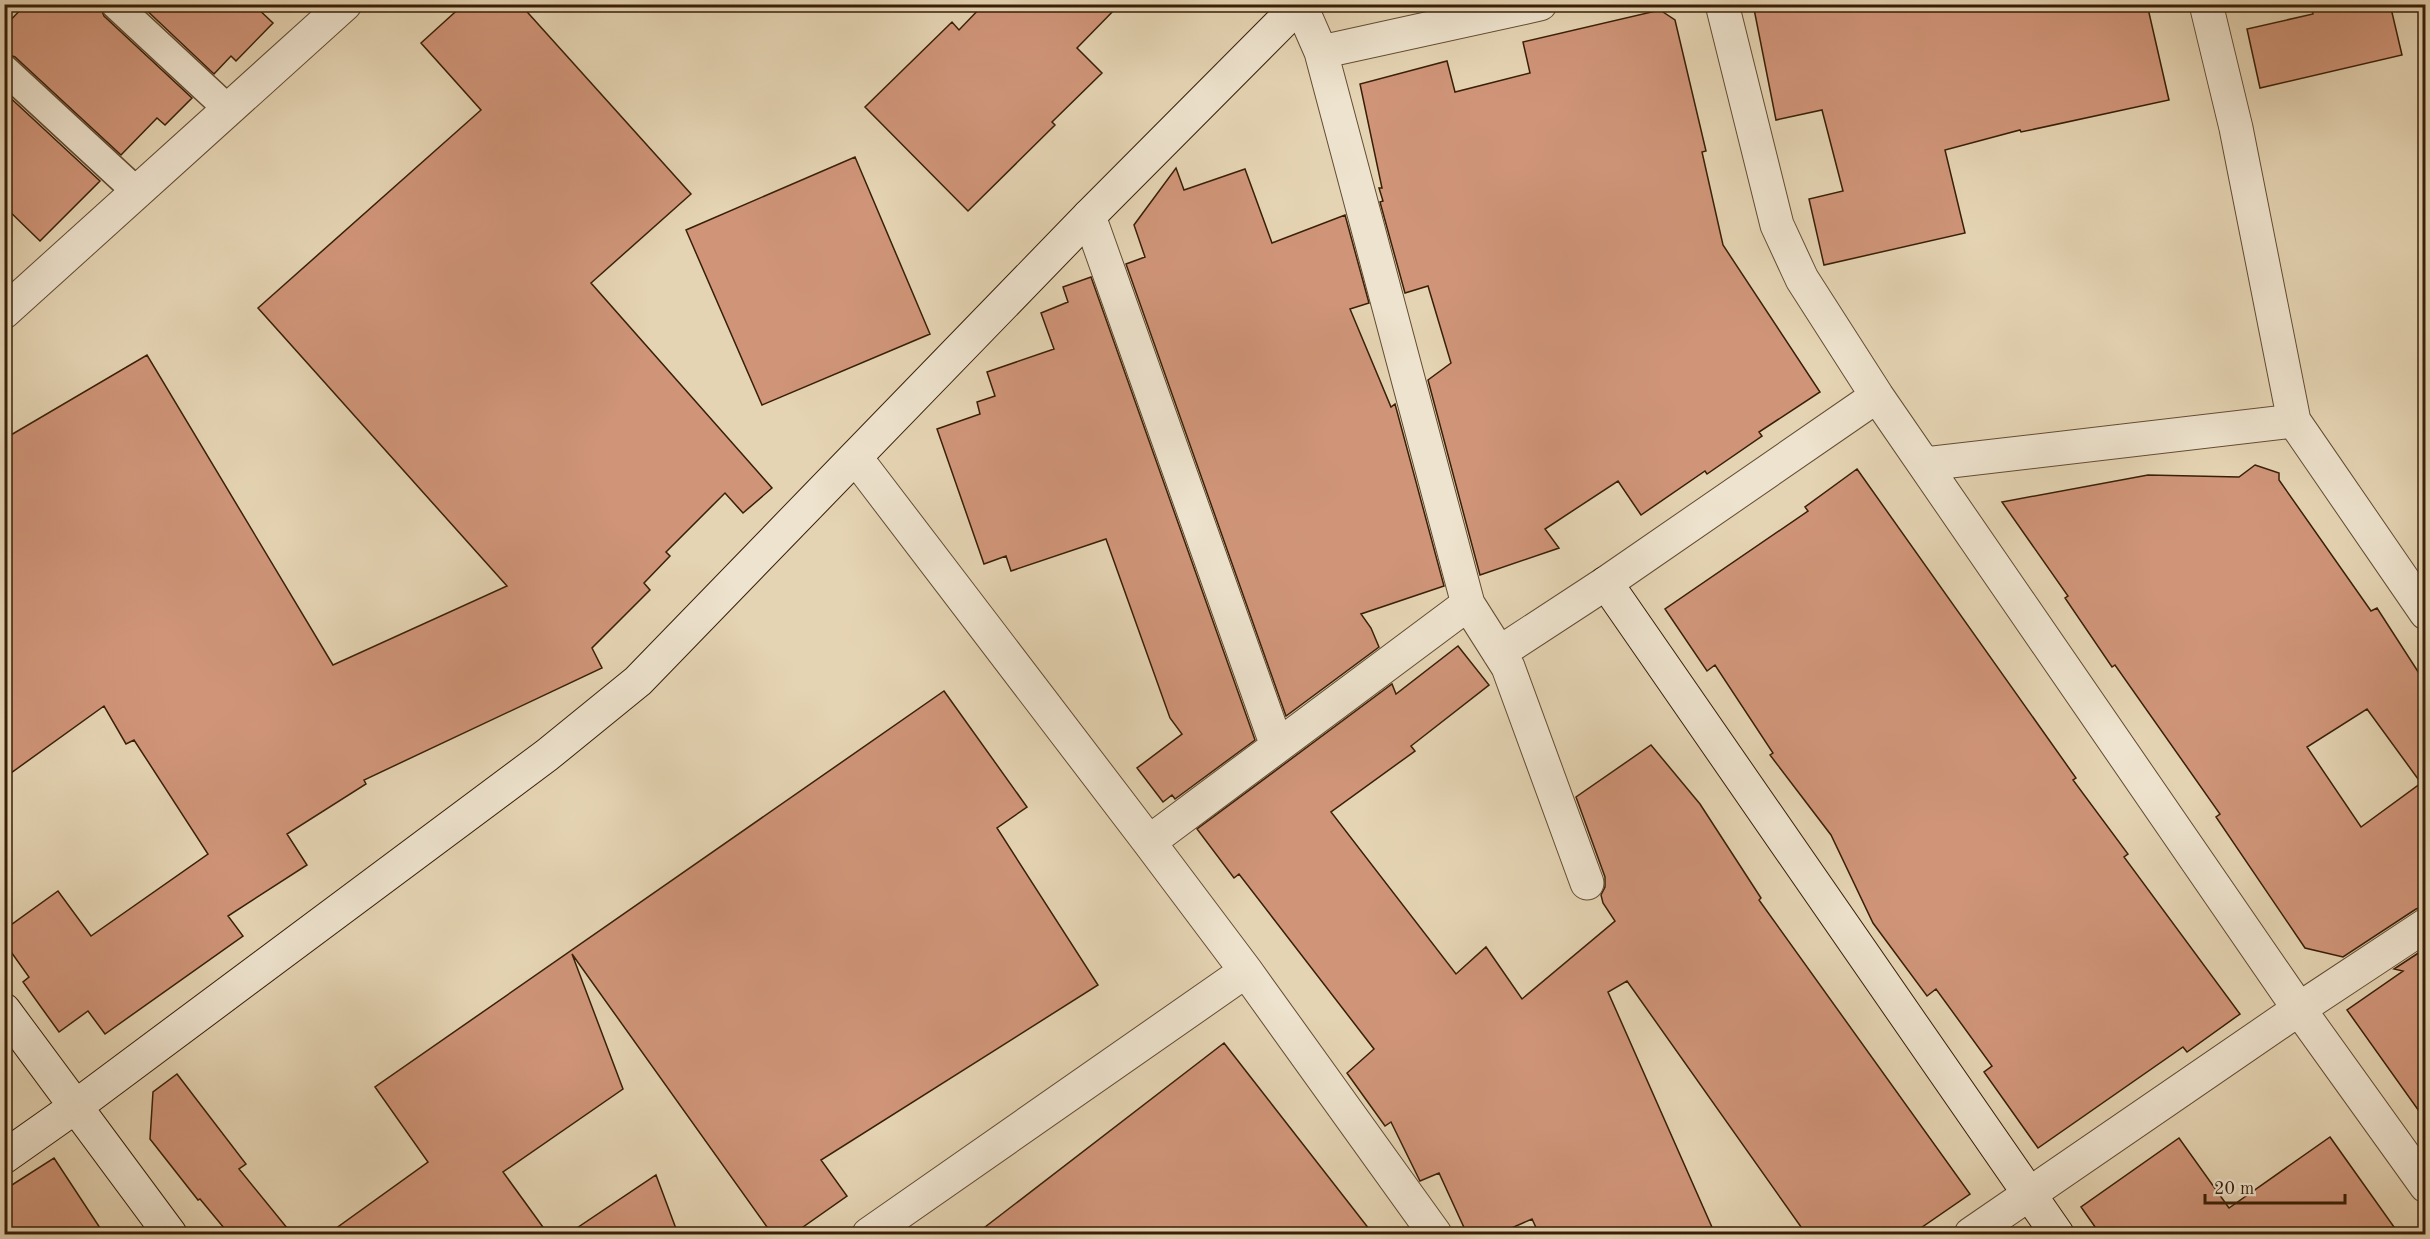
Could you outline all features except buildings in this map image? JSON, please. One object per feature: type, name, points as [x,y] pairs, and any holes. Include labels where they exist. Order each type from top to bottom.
[{"type":"street","points":[[4,312],[345,4]]},
{"type":"street","points":[[1321,52],[1540,4]]},
{"type":"street","points":[[1722,4],[1777,225],[1802,279],[1877,396],[2299,1009],[2426,1186]]},
{"type":"street","points":[[2206,4],[2236,128],[2294,421],[2426,613]]},
{"type":"street","points":[[4,1157],[75,1107],[547,754],[638,681],[1089,216],[1300,5],[1321,52],[1468,604],[1508,667],[1587,883]]},
{"type":"street","points":[[1089,216],[1277,746]]},
{"type":"street","points":[[1499,653],[1606,584],[1877,396]]},
{"type":"street","points":[[1925,464],[2294,421]]},
{"type":"street","points":[[856,458],[1246,971],[1435,1234]]},
{"type":"street","points":[[1606,584],[2057,1234]]},
{"type":"street","points":[[1149,842],[1468,604]]},
{"type":"street","points":[[1971,1234],[2299,1009],[2426,925]]},
{"type":"street","points":[[869,1234],[1246,971]]},
{"type":"street","points":[[4,1010],[170,1234]]},
{"type":"lane","points":[[115,4],[229,110]]},
{"type":"lane","points":[[4,69],[137,192]]}]
